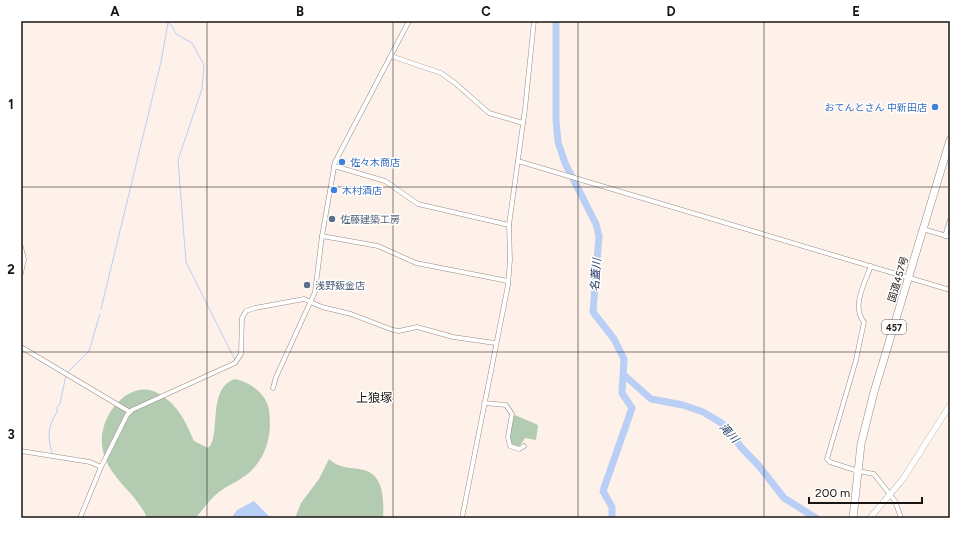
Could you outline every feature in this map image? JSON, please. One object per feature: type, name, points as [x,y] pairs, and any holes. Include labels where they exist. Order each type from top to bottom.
[{"type":"highway","name":"国道457号","points":[[853,518],[862,444],[874,392],[923,229],[948,153],[950,140]]},
{"type":"street","points":[[273,388],[278,371],[311,301],[317,281],[322,236],[334,166],[409,21]]},
{"type":"street","points":[[462,518],[508,281],[510,260],[509,225],[523,123],[534,21]]},
{"type":"street","points":[[391,56],[441,73],[455,83],[489,113],[523,123]]},
{"type":"street","points":[[518,161],[950,290]]},
{"type":"street","points":[[334,166],[385,181],[418,204],[509,225]]},
{"type":"street","points":[[923,229],[948,237],[950,220]]},
{"type":"street","points":[[322,236],[378,246],[416,263],[508,281]]},
{"type":"street","points":[[21,247],[24,259],[21,274]]},
{"type":"street","points":[[871,266],[858,306],[859,316],[864,322],[856,360],[827,458],[830,462],[858,471],[874,474],[895,501],[901,518]]},
{"type":"street","points":[[80,518],[101,467],[130,412],[235,363],[241,354],[242,318],[246,311],[262,306],[304,299],[322,307],[351,314],[393,330],[399,331],[417,327],[442,334],[495,343]]},
{"type":"street","points":[[21,347],[130,412]]},
{"type":"street","points":[[484,403],[506,405],[512,414],[508,442],[510,446],[519,449],[524,446]]},
{"type":"street","points":[[870,518],[903,479],[950,405]]},
{"type":"street","points":[[21,451],[90,462],[101,467]]},
{"type":"green space","points":[[235,379],[252,386],[261,394],[268,404],[270,419],[269,435],[265,451],[261,458],[250,472],[216,495],[196,518],[147,518],[136,500],[114,474],[104,455],[102,433],[111,410],[128,394],[139,390],[150,390],[161,395],[173,404],[185,421],[194,441],[208,448],[212,442],[214,434],[217,402],[226,384]]},
{"type":"green space","points":[[515,415],[538,425],[536,440],[525,438],[519,447],[511,445],[509,442],[512,418]]},
{"type":"green space","points":[[329,459],[337,465],[364,470],[376,477],[383,497],[383,518],[295,518],[301,503],[319,479]]},
{"type":"water","points":[[254,501],[271,518],[231,518],[237,510]]},
{"type":"waterway","points":[[101,309],[161,62],[168,23],[166,21]]},
{"type":"waterway","name":"名蓋川","points":[[556,21],[556,120],[558,142],[565,163],[596,224],[599,236],[593,312],[614,339],[624,359],[622,393],[632,408],[603,491],[612,507],[612,518]]},
{"type":"waterway","points":[[168,23],[172,26],[176,34],[192,43],[204,65],[202,89],[178,160],[186,262],[235,360]]},
{"type":"waterway","points":[[68,372],[89,351],[100,314]]},
{"type":"waterway","points":[[52,453],[49,441],[49,431],[57,412],[57,407],[60,404],[66,375]]},
{"type":"waterway","name":"滝川","points":[[624,375],[651,399],[683,405],[703,412],[720,422],[731,431],[740,446],[759,466],[784,498],[816,518]]},
{"type":"place","name":"おてんとさん 中新田店","points":[[935,107]]},
{"type":"place","name":"佐々木商店","points":[[342,162]]},
{"type":"place","name":"木村酒店","points":[[334,190]]},
{"type":"place","name":"佐藤建築工房","points":[[332,219]]},
{"type":"place","name":"浅野鈑金店","points":[[307,285]]},
{"type":"district","name":"上狼塚","points":[[374,398]]}]
